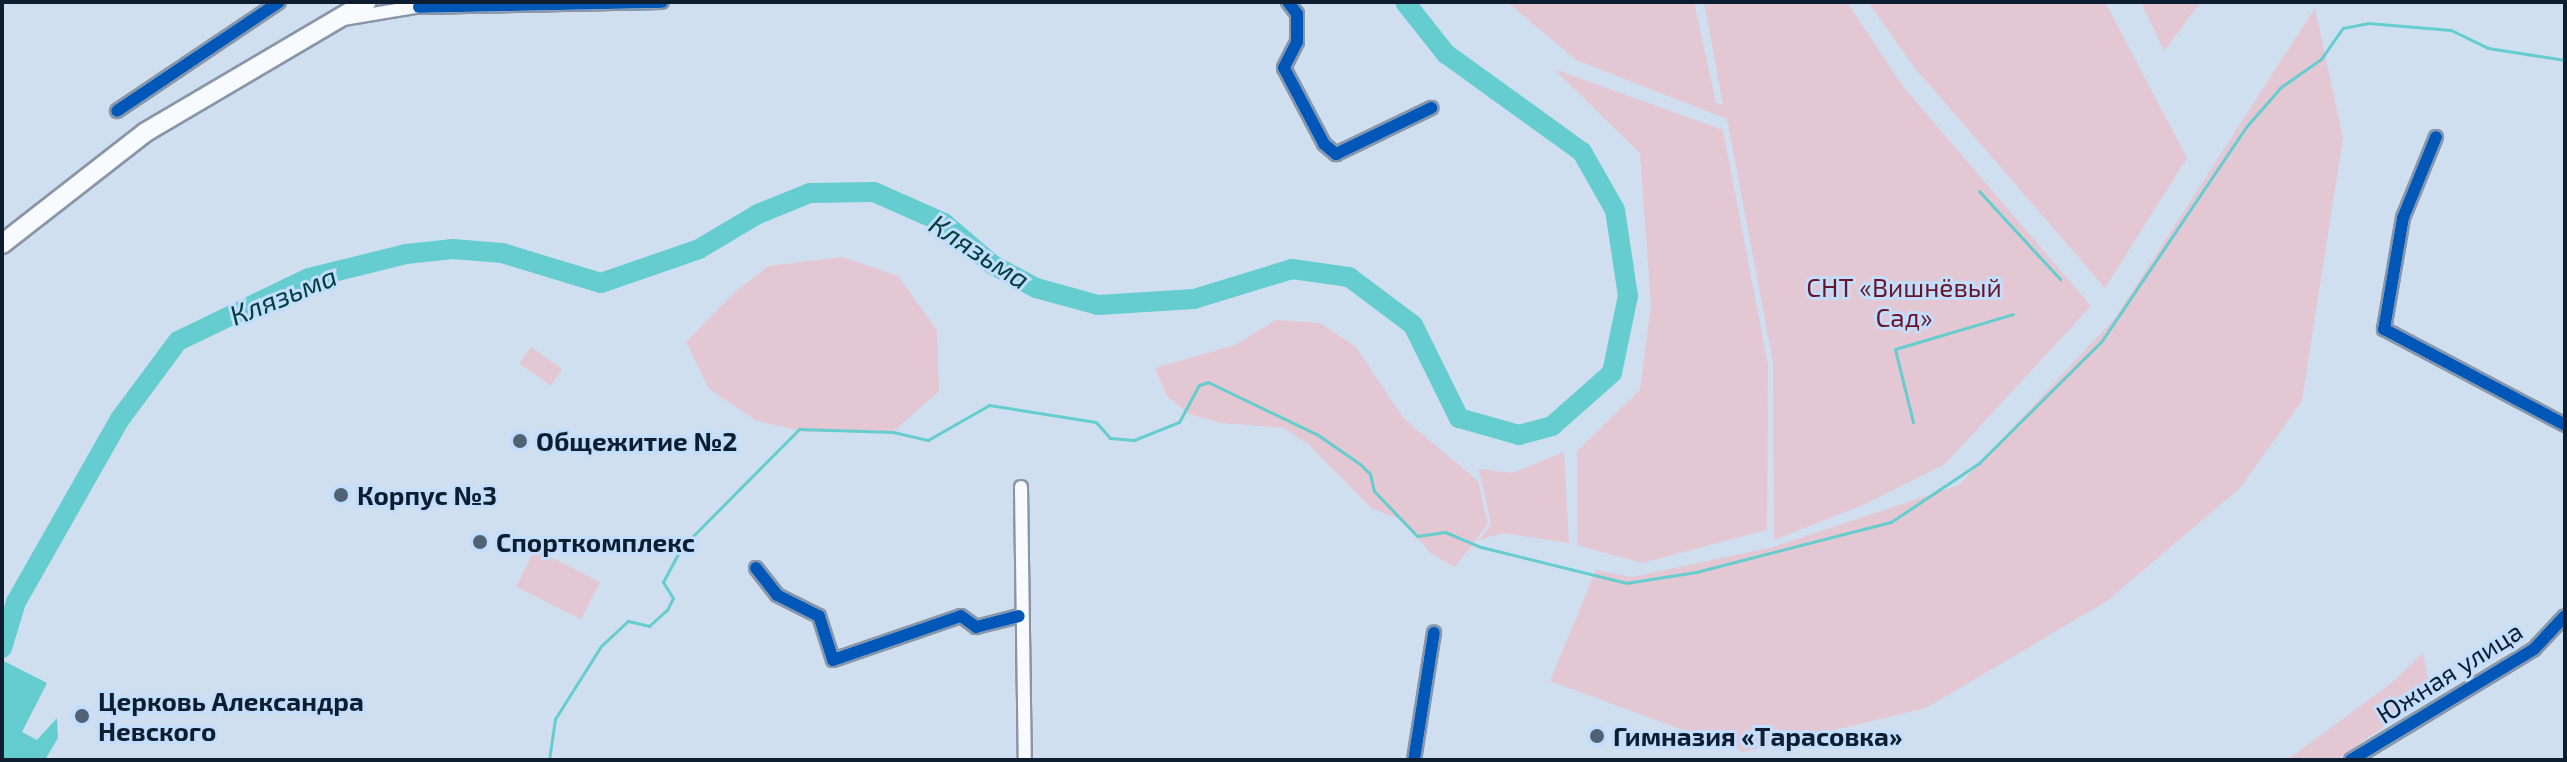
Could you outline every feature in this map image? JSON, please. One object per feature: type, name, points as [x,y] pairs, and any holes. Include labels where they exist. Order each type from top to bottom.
[{"type":"main road","points":[[2,244],[146,132],[367,2]]},
{"type":"street","points":[[117,111],[279,2]]},
{"type":"street","points":[[339,20],[438,2]]},
{"type":"street","points":[[419,7],[662,2]]},
{"type":"street","points":[[1288,2],[1297,14],[1297,42],[1284,68],[1324,144],[1336,154],[1431,108]]},
{"type":"street","points":[[2436,137],[2403,218],[2384,329],[2565,425]]},
{"type":"street","points":[[1021,487],[1019,616],[1025,760]]},
{"type":"street","points":[[756,568],[777,595],[819,616],[833,660],[961,616],[976,627],[1019,616]]},
{"type":"street","name":"Южная улица","points":[[2351,760],[2534,649],[2565,616]]},
{"type":"street","points":[[1414,760],[1434,633]]},
{"type":"green space","name":"СНТ «Вишнёвый Сад»","points":[[1507,2],[1694,2],[1716,103],[1723,105],[1704,2],[1847,2],[1901,84],[2091,306],[1945,464],[1863,505],[1774,540],[1773,362],[1727,119],[1576,60]]},
{"type":"green space","points":[[1868,2],[2105,2],[2187,158],[2105,288],[1914,67]]},
{"type":"green space","points":[[2141,2],[2201,2],[2164,51]]},
{"type":"green space","points":[[2315,8],[2343,138],[2302,401],[2240,488],[2107,601],[1926,708],[1743,752],[1550,681],[1596,570],[1632,577],[1773,547],[1959,485],[2115,318]]},
{"type":"green space","points":[[1554,69],[1723,130],[1768,365],[1767,530],[1642,563],[1577,545],[1577,451],[1640,390],[1651,306],[1640,153]]},
{"type":"green space","points":[[842,257],[898,276],[937,330],[939,391],[893,432],[806,432],[757,421],[709,389],[686,342],[735,292],[769,266]]},
{"type":"green space","points":[[1276,320],[1320,323],[1356,347],[1404,419],[1478,481],[1488,524],[1455,567],[1433,555],[1400,519],[1371,508],[1309,445],[1284,428],[1222,423],[1188,414],[1167,396],[1155,368],[1235,345]]},
{"type":"green space","points":[[531,347],[562,369],[551,385],[520,363]]},
{"type":"green space","points":[[1564,452],[1569,543],[1504,533],[1479,540],[1491,524],[1479,469],[1512,473]]},
{"type":"green space","points":[[535,549],[600,582],[581,620],[516,586]]},
{"type":"green space","points":[[2423,653],[2431,694],[2336,760],[2287,760],[2389,685]]},
{"type":"shaded area","points":[[2,660],[47,683],[22,732],[37,740],[57,718],[58,738],[45,760],[2,760]]},
{"type":"waterway","name":"Клязьма","points":[[2,648],[16,602],[120,419],[178,341],[309,278],[406,254],[453,249],[502,253],[601,283],[699,249],[758,214],[810,193],[874,192],[944,223],[993,265],[1036,288],[1098,305],[1194,299],[1292,269],[1349,277],[1413,325],[1459,418],[1519,435],[1552,426],[1612,373],[1628,296],[1615,210],[1582,152],[1446,54],[1405,2]]},
{"type":"waterway","points":[[549,760],[555,719],[601,646],[628,621],[649,626],[667,610],[673,598],[663,582],[682,547],[799,429],[893,432],[928,440],[989,405],[1096,422],[1110,438],[1134,440],[1179,422],[1199,385],[1208,382],[1318,435],[1360,464],[1370,474],[1374,491],[1417,536],[1445,532],[1481,547],[1626,583],[1696,572],[1891,522],[1979,463],[2101,342],[2246,127],[2281,87],[2321,59],[2343,28],[2368,23],[2451,30],[2488,48],[2565,60]]},
{"type":"waterway","points":[[1979,191],[2060,279]]},
{"type":"waterway","points":[[1913,422],[1895,349],[2013,314]]},
{"type":"cycle path","points":[[117,111],[279,2]]},
{"type":"cycle path","points":[[419,7],[662,2]]},
{"type":"cycle path","points":[[1288,2],[1297,14],[1297,42],[1284,68],[1324,144],[1336,154],[1431,108]]},
{"type":"cycle path","points":[[2436,137],[2403,218],[2384,329],[2565,425]]},
{"type":"cycle path","points":[[756,568],[777,595],[819,616],[833,660],[961,616],[976,627],[1019,616]]},
{"type":"cycle path","points":[[2351,760],[2534,649],[2565,616]]},
{"type":"cycle path","points":[[1414,760],[1434,633]]},
{"type":"place","name":"Общежитие №2","points":[[520,441]]},
{"type":"place","name":"Корпус №3","points":[[341,495]]},
{"type":"place","name":"Спорткомплекс","points":[[480,542]]},
{"type":"place","name":"Церковь Александра Невского","points":[[82,716]]},
{"type":"place","name":"Гимназия «Тарасовка»","points":[[1597,736]]}]
